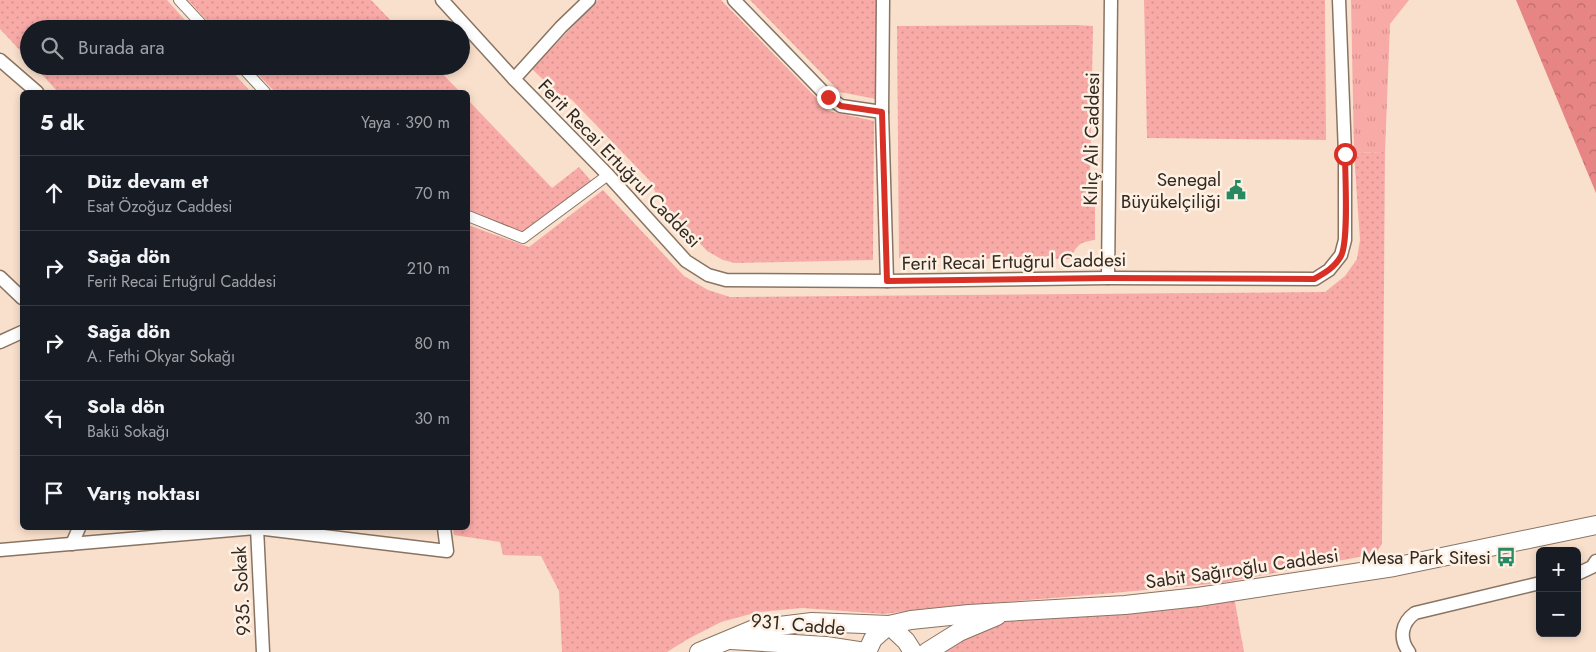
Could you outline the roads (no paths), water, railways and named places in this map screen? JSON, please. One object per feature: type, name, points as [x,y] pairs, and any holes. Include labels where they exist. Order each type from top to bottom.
[{"type":"main road","name":"Sabit Sağıroğlu Caddesi","points":[[889,625],[911,620],[969,614],[1125,605],[1198,597],[1394,567],[1596,525]]},
{"type":"main road","name":"Sabit Sağıroğlu Caddesi","points":[[927,652],[959,632],[1009,611]]},
{"type":"main road","name":"931. Cadde","points":[[699,652],[754,629],[812,622],[889,625]]},
{"type":"main road","points":[[866,652],[873,640],[889,625],[906,641],[913,652]]},
{"type":"main road","name":"931. Cadde","points":[[728,640],[826,646],[866,652]]},
{"type":"street","points":[[179,0],[198,20]]},
{"type":"street","name":"Ferit Recai Ertuğrul Caddesi","points":[[442,0],[460,20]]},
{"type":"street","points":[[514,79],[561,27],[589,0]]},
{"type":"street","points":[[734,0],[828,97],[841,106],[882,112]]},
{"type":"street","points":[[883,0],[882,112],[887,281]]},
{"type":"street","name":"Kılıç Ali Caddesi","points":[[1108,278],[1111,0]]},
{"type":"street","name":"Ferit Recai Ertuğrul Caddesi","points":[[470,31],[514,79],[608,175],[686,261],[708,275],[726,280],[1314,279],[1329,270],[1341,255],[1345,240],[1345,154],[1338,0]]},
{"type":"street","points":[[0,60],[35,90]]},
{"type":"street","points":[[249,75],[263,90]]},
{"type":"street","points":[[470,217],[523,238],[608,175]]},
{"type":"street","points":[[0,278],[20,296]]},
{"type":"street","points":[[0,342],[20,333]]},
{"type":"street","points":[[72,544],[78,530]]},
{"type":"street","points":[[0,550],[234,530]]},
{"type":"street","name":"935. Sokak","points":[[257,530],[262,652]]},
{"type":"street","points":[[274,530],[447,551],[444,530]]},
{"type":"street","points":[[1581,572],[1592,567],[1596,561]]},
{"type":"street","points":[[1409,652],[1404,644],[1403,629],[1415,613],[1536,584]]},
{"type":"place","name":"Senegal Büyükelçiliği","points":[[1236,190]]},
{"type":"place","name":"Mesa Park Sitesi","points":[[1506,557]]}]
